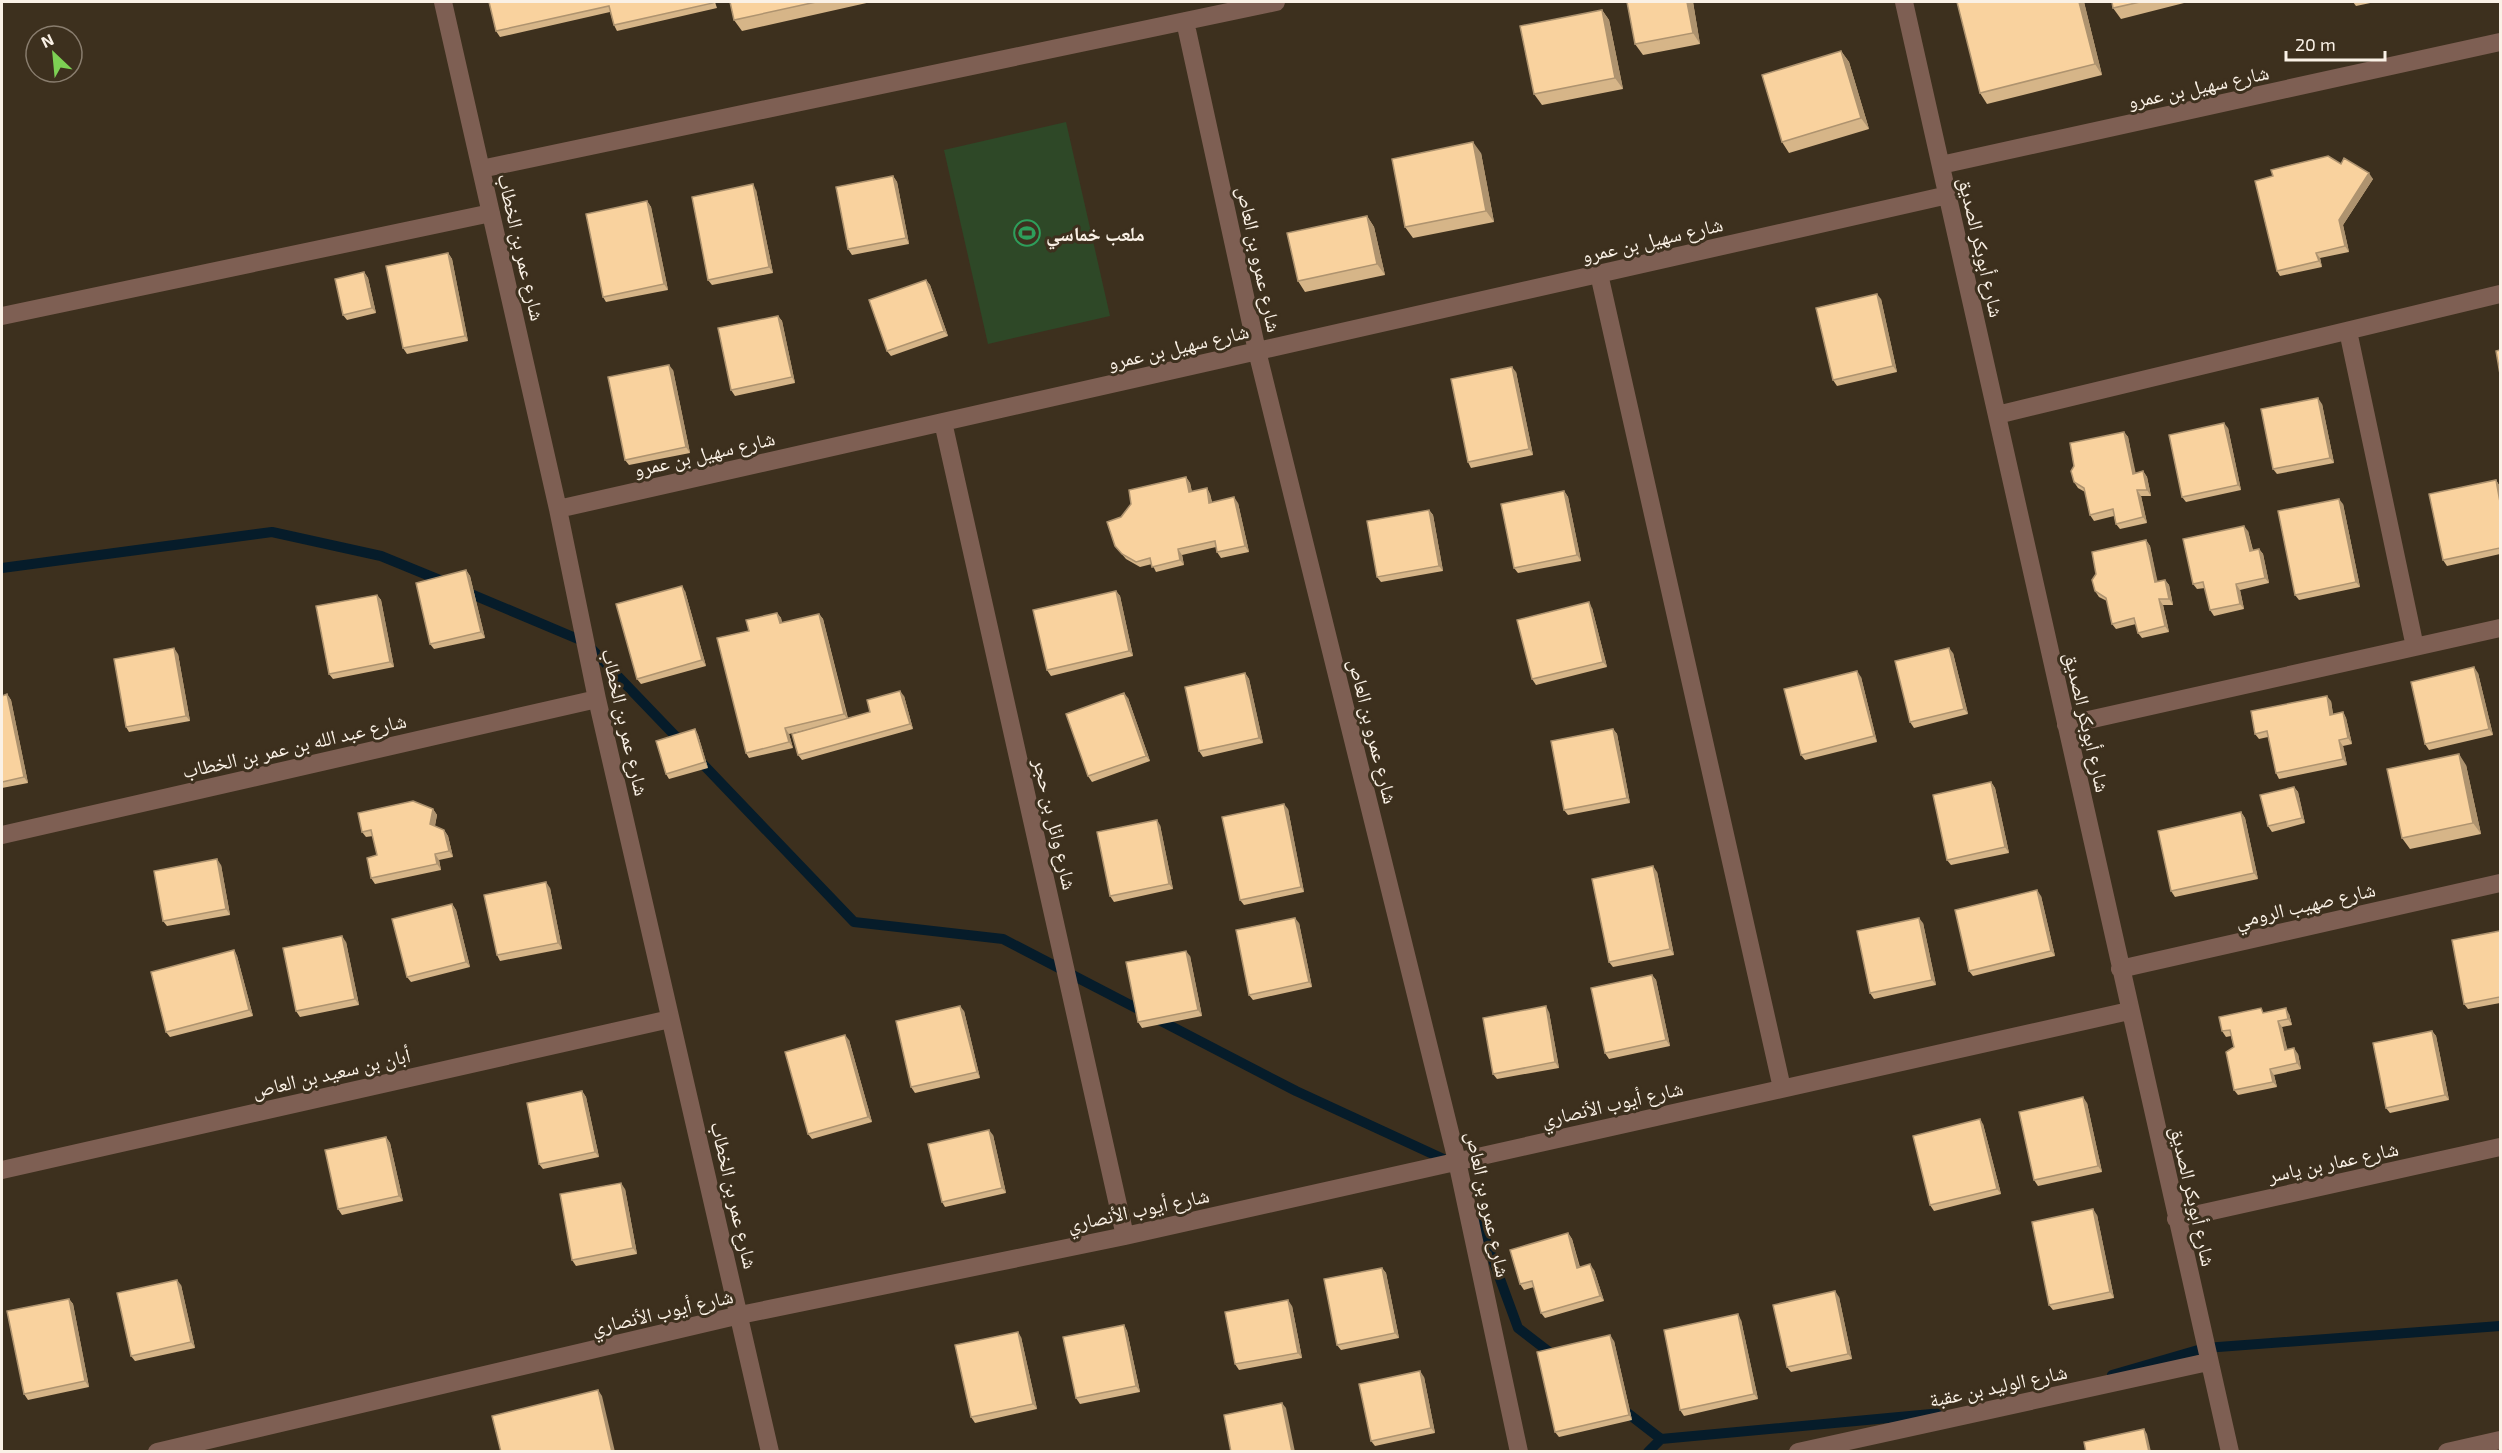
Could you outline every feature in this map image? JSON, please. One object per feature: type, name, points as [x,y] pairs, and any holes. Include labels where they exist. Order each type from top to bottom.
[{"type":"street","name":"شارع عمر بن الخطاب","points":[[443,2],[558,509],[597,699],[770,1452]]},
{"type":"street","points":[[481,168],[1276,2]]},
{"type":"street","name":"شارع أبوبكر الصديق","points":[[1904,2],[2129,1011],[2230,1452]]},
{"type":"street","name":"شارع عمرو بن العاص","points":[[1185,21],[1257,351],[1457,1161],[1519,1452]]},
{"type":"street","name":"شارع سهيل بن عمرو","points":[[1941,165],[2500,42]]},
{"type":"street","name":"شارع سهيل بن عمرو","points":[[558,509],[1948,195]]},
{"type":"street","points":[[2,316],[491,213]]},
{"type":"street","points":[[1599,274],[1782,1088]]},
{"type":"street","points":[[1996,415],[2500,294]]},
{"type":"street","points":[[2348,331],[2415,647]]},
{"type":"street","name":"شارع وائل بن حجر","points":[[943,422],[1125,1236]]},
{"type":"street","points":[[2066,725],[2500,628]]},
{"type":"street","name":"شارع عبد الله بن عمر بن الخطاب","points":[[2,835],[597,699]]},
{"type":"street","name":"شارع صهيب الرومي","points":[[2120,969],[2500,883]]},
{"type":"street","name":"شارع أيوب الأنصاري","points":[[157,1452],[740,1316],[1125,1236],[2129,1011]]},
{"type":"street","name":"أبان بن سعيد بن العاص","points":[[2,1170],[670,1019]]},
{"type":"street","name":"شارع عمار بن ياسر","points":[[2176,1219],[2500,1147]]},
{"type":"street","name":"شارع الوليد بن عقبة","points":[[1798,1452],[1874,1443],[2208,1362]]},
{"type":"street","points":[[2447,1452],[2500,1440]]},
{"type":"green space","name":"ملعب خماسي","points":[[1066,122],[1110,316],[988,344],[944,150]]},
{"type":"building","points":[[489,2],[713,3],[614,25],[609,6],[496,31]]},
{"type":"building","points":[[730,2],[816,2],[734,20]]},
{"type":"building","points":[[1627,2],[1687,2],[1693,33],[1635,44]]},
{"type":"building","points":[[1957,2],[2079,2],[2095,64],[1980,93]]},
{"type":"building","points":[[2112,2],[2140,2],[2113,8]]},
{"type":"building","points":[[1602,10],[1615,78],[1534,94],[1520,26]]},
{"type":"building","points":[[1841,51],[1861,118],[1782,142],[1762,75]]},
{"type":"building","points":[[1473,142],[1486,211],[1405,227],[1392,159]]},
{"type":"building","points":[[2328,156],[2341,164],[2344,158],[2369,173],[2339,220],[2345,246],[2316,253],[2319,261],[2277,271],[2255,181],[2273,176],[2271,170]]},
{"type":"building","points":[[893,176],[906,238],[848,249],[836,187]]},
{"type":"building","points":[[753,184],[769,267],[708,280],[692,197]]},
{"type":"building","points":[[647,201],[664,284],[603,297],[586,214]]},
{"type":"building","points":[[1367,216],[1377,264],[1298,281],[1287,233]]},
{"type":"building","points":[[448,253],[465,336],[403,348],[386,266]]},
{"type":"building","points":[[364,272],[372,308],[343,315],[335,279]]},
{"type":"building","points":[[926,280],[944,331],[887,351],[869,300]]},
{"type":"building","points":[[1877,294],[1893,366],[1833,380],[1816,308]]},
{"type":"building","points":[[778,316],[792,377],[731,390],[718,328]]},
{"type":"building","points":[[2500,350],[2500,374],[2496,351]]},
{"type":"building","points":[[669,365],[686,447],[625,460],[608,377]]},
{"type":"building","points":[[1512,367],[1529,449],[1468,462],[1451,379]]},
{"type":"building","points":[[2318,398],[2330,458],[2273,469],[2261,409]]},
{"type":"building","points":[[2224,423],[2238,485],[2182,497],[2169,435]]},
{"type":"building","points":[[2124,432],[2133,474],[2143,471],[2147,490],[2137,490],[2143,517],[2116,524],[2113,509],[2090,515],[2084,488],[2074,482],[2071,471],[2074,466],[2070,443]]},
{"type":"building","points":[[1186,477],[1189,492],[1207,488],[1209,503],[1234,497],[1245,546],[1217,552],[1215,541],[1178,549],[1180,560],[1152,567],[1150,558],[1136,562],[1122,554],[1115,546],[1107,522],[1121,517],[1131,504],[1129,490]]},
{"type":"building","points":[[2496,480],[2500,502],[2500,548],[2443,560],[2429,494]]},
{"type":"building","points":[[1564,491],[1577,555],[1514,568],[1501,504]]},
{"type":"building","points":[[2339,499],[2356,582],[2295,595],[2278,511]]},
{"type":"building","points":[[1429,510],[1439,566],[1377,577],[1367,521]]},
{"type":"building","points":[[2244,526],[2250,551],[2259,549],[2265,578],[2236,584],[2240,604],[2210,610],[2203,582],[2193,584],[2183,539]]},
{"type":"building","points":[[2146,540],[2155,582],[2165,580],[2169,599],[2159,599],[2165,626],[2138,633],[2134,618],[2112,624],[2106,598],[2095,591],[2092,580],[2096,574],[2092,552]]},
{"type":"building","points":[[466,570],[481,632],[430,644],[416,583]]},
{"type":"building","points":[[682,586],[702,660],[637,679],[616,604]]},
{"type":"building","points":[[1116,591],[1129,651],[1047,670],[1033,610]]},
{"type":"building","points":[[377,595],[390,662],[329,674],[316,606]]},
{"type":"building","points":[[1589,602],[1603,662],[1532,679],[1517,620]]},
{"type":"building","points":[[777,613],[780,623],[819,614],[844,714],[785,728],[789,742],[746,753],[717,638],[749,631],[746,620]]},
{"type":"building","points":[[174,648],[186,716],[126,727],[114,659]]},
{"type":"building","points":[[1949,648],[1964,709],[1910,722],[1895,661]]},
{"type":"building","points":[[2474,667],[2489,729],[2425,744],[2411,682]]},
{"type":"building","points":[[1857,671],[1874,736],[1801,755],[1784,689]]},
{"type":"building","points":[[1245,673],[1259,738],[1199,751],[1185,687]]},
{"type":"building","points":[[900,691],[910,724],[798,755],[792,734],[870,712],[867,700]]},
{"type":"building","points":[[1124,693],[1146,756],[1088,776],[1066,714]]},
{"type":"building","points":[[7,694],[24,777],[2,782],[2,696]]},
{"type":"building","points":[[2327,696],[2330,715],[2343,712],[2348,738],[2339,740],[2343,759],[2276,773],[2267,731],[2255,734],[2251,711]]},
{"type":"building","points":[[695,729],[705,762],[666,774],[656,741]]},
{"type":"building","points":[[1613,729],[1627,798],[1564,810],[1551,741]]},
{"type":"building","points":[[2459,754],[2473,823],[2402,838],[2387,769]]},
{"type":"building","points":[[1991,782],[2005,847],[1947,860],[1933,795]]},
{"type":"building","points":[[2294,787],[2302,818],[2268,826],[2260,795]]},
{"type":"building","points":[[413,801],[433,809],[430,824],[444,830],[449,851],[435,854],[437,864],[371,878],[367,858],[377,855],[371,830],[362,832],[358,813]]},
{"type":"building","points":[[1284,804],[1301,887],[1240,900],[1222,817]]},
{"type":"building","points":[[2241,812],[2254,873],[2171,891],[2158,831]]},
{"type":"building","points":[[1157,820],[1169,884],[1110,896],[1097,832]]},
{"type":"building","points":[[217,859],[226,909],[163,921],[154,871]]},
{"type":"building","points":[[1653,866],[1670,949],[1609,962],[1592,879]]},
{"type":"building","points":[[546,882],[558,943],[497,955],[484,895]]},
{"type":"building","points":[[2037,890],[2051,951],[1969,971],[1955,910]]},
{"type":"building","points":[[452,904],[466,962],[407,977],[392,919]]},
{"type":"building","points":[[1295,918],[1309,982],[1249,995],[1236,930]]},
{"type":"building","points":[[1919,918],[1932,980],[1870,993],[1857,931]]},
{"type":"building","points":[[2500,931],[2500,997],[2464,1004],[2452,940]]},
{"type":"building","points":[[342,936],[355,999],[296,1011],[283,948]]},
{"type":"building","points":[[234,950],[249,1010],[166,1032],[151,972]]},
{"type":"building","points":[[1186,951],[1198,1010],[1138,1022],[1126,962]]},
{"type":"building","points":[[1652,975],[1666,1040],[1605,1053],[1591,988]]},
{"type":"building","points":[[960,1006],[977,1072],[911,1087],[896,1021]]},
{"type":"building","points":[[1546,1006],[1555,1062],[1493,1074],[1483,1018]]},
{"type":"building","points":[[2261,1008],[2263,1013],[2286,1008],[2288,1019],[2278,1021],[2285,1050],[2294,1048],[2297,1063],[2270,1069],[2273,1082],[2234,1090],[2226,1052],[2234,1047],[2230,1030],[2222,1031],[2219,1017]]},
{"type":"building","points":[[2432,1031],[2445,1095],[2386,1108],[2373,1043]]},
{"type":"building","points":[[845,1035],[868,1117],[808,1134],[785,1052]]},
{"type":"building","points":[[582,1091],[595,1152],[539,1164],[527,1103]]},
{"type":"building","points":[[2083,1097],[2098,1166],[2034,1180],[2019,1112]]},
{"type":"building","points":[[1980,1119],[1997,1189],[1930,1205],[1913,1136]]},
{"type":"building","points":[[989,1130],[1002,1188],[942,1202],[928,1144]]},
{"type":"building","points":[[386,1137],[399,1196],[338,1209],[325,1150]]},
{"type":"building","points":[[621,1183],[633,1248],[572,1260],[560,1194]]},
{"type":"building","points":[[2093,1209],[2110,1292],[2049,1305],[2032,1222]]},
{"type":"building","points":[[1568,1233],[1577,1268],[1590,1264],[1600,1296],[1541,1313],[1532,1281],[1520,1284],[1510,1250]]},
{"type":"building","points":[[1382,1268],[1395,1333],[1337,1345],[1324,1279]]},
{"type":"building","points":[[177,1280],[191,1342],[131,1356],[117,1293]]},
{"type":"building","points":[[1835,1291],[1848,1354],[1787,1367],[1773,1305]]},
{"type":"building","points":[[69,1299],[85,1381],[24,1394],[7,1311]]},
{"type":"building","points":[[1288,1300],[1298,1353],[1235,1364],[1225,1312]]},
{"type":"building","points":[[1738,1314],[1754,1394],[1680,1410],[1664,1330]]},
{"type":"building","points":[[1124,1325],[1136,1386],[1076,1398],[1063,1337]]},
{"type":"building","points":[[1018,1332],[1033,1404],[971,1417],[955,1345]]},
{"type":"building","points":[[1610,1335],[1629,1415],[1555,1432],[1537,1352]]},
{"type":"building","points":[[1420,1371],[1431,1428],[1371,1441],[1359,1384]]},
{"type":"building","points":[[598,1390],[612,1452],[501,1452],[492,1416]]},
{"type":"building","points":[[1282,1403],[1292,1452],[1231,1452],[1224,1415]]},
{"type":"building","points":[[2144,1429],[2149,1452],[2086,1452],[2084,1442]]},
{"type":"waterway","points":[[2,568],[272,532],[381,556],[447,583]]},
{"type":"waterway","points":[[464,591],[585,642],[683,744]]},
{"type":"waterway","points":[[698,759],[854,922],[1003,939],[1296,1091],[1450,1162]]},
{"type":"waterway","points":[[1474,1208],[1518,1328],[1557,1358]]},
{"type":"waterway","points":[[2112,1375],[2205,1348],[2500,1326]]},
{"type":"waterway","points":[[1621,1408],[1661,1439],[1942,1413]]},
{"type":"waterway","points":[[1648,1452],[1661,1439]]},
{"type":"place","name":"ملعب خماسي","points":[[1027,233]]}]
